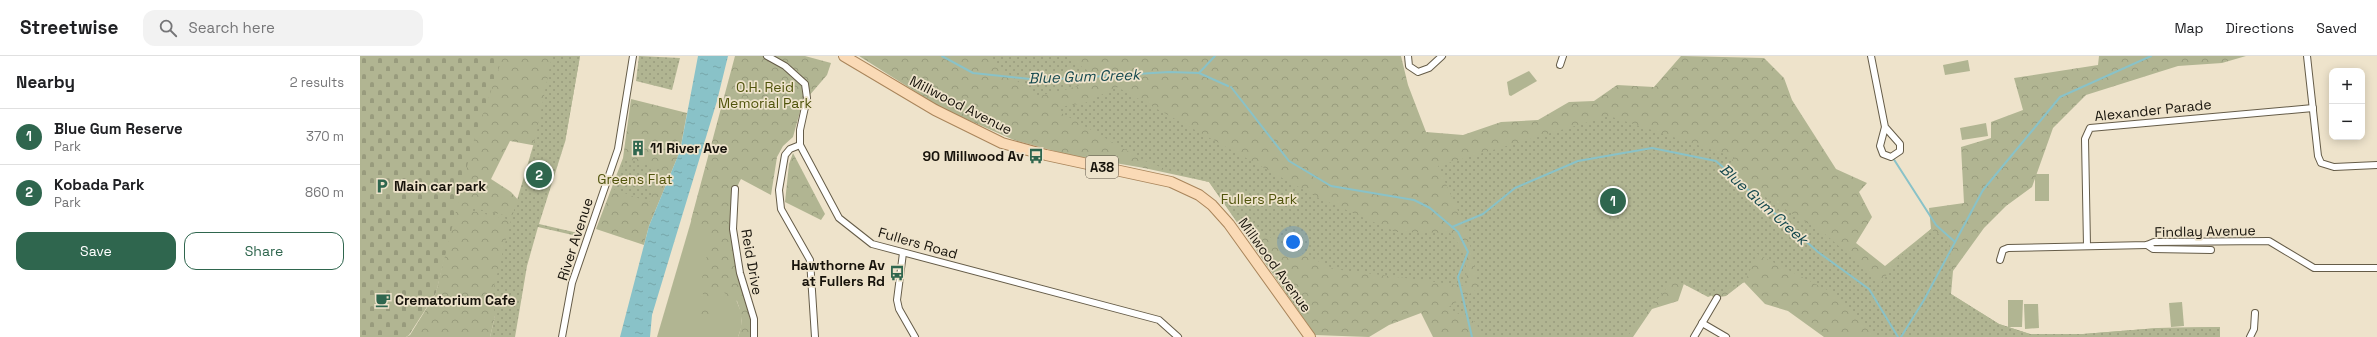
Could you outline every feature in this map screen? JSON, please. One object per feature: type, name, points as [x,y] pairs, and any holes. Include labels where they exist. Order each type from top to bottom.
[{"type":"main road","name":"Millwood Avenue","points":[[844,56],[935,110],[1002,143],[1046,155],[1171,182],[1199,195],[1212,205],[1229,224],[1310,337]]},
{"type":"street","name":"River Avenue","points":[[562,337],[572,283],[618,149],[633,56]]},
{"type":"street","points":[[767,56],[792,71],[806,86],[807,98],[800,130],[800,145],[790,149],[784,155],[779,190],[781,209],[810,260],[815,337]]},
{"type":"street","points":[[1408,56],[1409,66],[1414,70],[1423,71],[1442,56]]},
{"type":"street","points":[[1560,65],[1563,56]]},
{"type":"street","points":[[1871,56],[1886,127],[1900,144],[1900,151],[1891,157],[1883,154],[1880,146],[1886,127]]},
{"type":"street","points":[[2307,56],[2318,156],[2325,166],[2377,165]]},
{"type":"street","name":"Alexander Parade","points":[[2087,246],[2085,139],[2090,128],[2313,108]]},
{"type":"street","name":"Fullers Road","points":[[800,145],[842,221],[872,244],[1158,320],[1178,337]]},
{"type":"street","name":"Reid Drive","points":[[736,189],[733,229],[740,273],[754,319],[754,337]]},
{"type":"street","name":"Findlay Avenue","points":[[2000,260],[2003,250],[2008,248],[2147,245],[2154,242],[2269,241],[2314,268],[2377,268]]},
{"type":"street","name":"Findlay Avenue","points":[[2147,245],[2153,249],[2211,250]]},
{"type":"street","points":[[903,253],[897,300],[899,309],[915,337]]},
{"type":"street","points":[[1694,337],[1717,298]]},
{"type":"street","points":[[2250,337],[2254,329],[2255,313]]},
{"type":"street","points":[[1702,323],[1726,337]]},
{"type":"street","points":[[1167,337],[1172,332]]},
{"type":"green space","points":[[360,56],[503,56],[472,146],[436,293],[409,335],[406,337],[360,337]]},
{"type":"green space","points":[[464,56],[580,56],[565,142],[554,149],[510,141],[491,179],[511,192],[537,221],[495,316],[490,337],[406,337],[410,335],[436,293],[449,235]]},
{"type":"green space","points":[[552,56],[580,56],[565,142],[539,224],[578,233],[577,236],[538,227],[527,266],[515,337],[490,337],[495,316],[492,294],[511,220],[472,211],[473,208],[512,217],[536,136]]},
{"type":"green space","points":[[639,56],[680,58],[672,90],[636,81]]},
{"type":"green space","name":"O.H. Reid Memorial Park","points":[[735,56],[805,56],[831,63],[827,75],[802,104],[793,137],[783,146],[777,157],[771,195],[741,179],[736,193],[734,233],[737,256],[754,337],[738,337],[741,323],[739,306],[737,301],[729,298],[721,289],[711,295],[709,317],[705,328],[699,314],[704,301],[701,283],[710,241],[691,220]]},
{"type":"green space","points":[[859,56],[1401,56],[1408,85],[1426,132],[1463,135],[1501,122],[1538,120],[1569,102],[1594,101],[1617,85],[1654,87],[1681,56],[1764,58],[1784,78],[1792,100],[1836,169],[1867,183],[1859,192],[1872,217],[1856,243],[1885,266],[1931,229],[1929,208],[1964,203],[1961,147],[1991,138],[1991,122],[2023,110],[2014,78],[2098,65],[2099,56],[2246,56],[2222,63],[2178,66],[2086,95],[2053,128],[2032,187],[2006,206],[1984,228],[1953,271],[1951,294],[1999,324],[2030,334],[2083,334],[2158,328],[2220,327],[2220,337],[1824,337],[1788,311],[1765,304],[1744,282],[1726,296],[1714,298],[1688,272],[1678,301],[1652,309],[1633,337],[1433,337],[1421,313],[1389,325],[1369,337],[1315,335],[1209,182],[1144,168],[1069,155],[1014,140],[943,109]]},
{"type":"green space","points":[[986,56],[1066,56],[1100,79],[1058,92],[1036,96]]},
{"type":"green space","points":[[1968,60],[1970,71],[1945,75],[1943,65]]},
{"type":"green space","points":[[1529,71],[1537,81],[1511,96],[1509,95],[1507,82]]},
{"type":"green space","name":"Fullers Park","points":[[1117,87],[1317,197],[1396,232],[1450,233],[1463,252],[1466,263],[1467,286],[1334,269],[1237,221],[1209,182],[1178,174],[1145,161],[1053,108],[1085,103]]},
{"type":"green space","points":[[631,99],[687,113],[680,151],[649,226],[644,245],[596,229],[623,158]]},
{"type":"green space","points":[[1609,116],[1734,157],[1725,172],[1825,234],[1881,283],[1898,258],[1931,229],[1950,241],[1951,294],[1999,324],[2030,334],[2083,334],[2158,328],[2220,327],[2220,337],[1875,337],[1835,294],[1757,254],[1745,282],[1708,297],[1674,279],[1627,337],[1480,337],[1477,323],[1447,308],[1479,288],[1467,231],[1438,166]]},
{"type":"green space","points":[[1986,123],[1988,136],[1962,140],[1960,128]]},
{"type":"green space","points":[[793,153],[825,214],[821,220],[785,202],[789,164]]},
{"type":"green space","name":"Greens Flat","points":[[625,158],[659,169],[649,202],[613,189]]},
{"type":"green space","points":[[2035,174],[2049,174],[2049,201],[2035,201]]},
{"type":"green space","points":[[697,201],[741,312],[741,328],[738,337],[657,337]]},
{"type":"green space","points":[[2008,300],[2023,300],[2022,327],[2008,327]]},
{"type":"green space","points":[[2182,302],[2184,326],[2171,327],[2169,303]]},
{"type":"green space","points":[[2024,304],[2038,304],[2039,328],[2025,329]]},
{"type":"water","points":[[698,56],[728,56],[717,101],[652,315],[650,337],[620,337],[649,226],[680,151]]},
{"type":"waterway","name":"Blue Gum Creek","points":[[942,56],[973,73],[1040,80],[1169,72],[1199,73],[1228,86]]},
{"type":"waterway","points":[[1199,73],[1215,56]]},
{"type":"waterway","points":[[1901,337],[1924,300],[1983,190],[2060,97],[2151,56]]},
{"type":"waterway","name":"Blue Gum Creek","points":[[1231,87],[1289,161],[1331,186],[1414,200],[1430,208],[1458,232],[1468,252],[1458,277],[1472,337]]},
{"type":"waterway","name":"Blue Gum Creek","points":[[1452,227],[1483,214],[1515,188],[1578,161],[1652,148],[1716,161],[1818,252],[1869,289],[1898,337]]},
{"type":"waterway","points":[[1893,158],[1936,225],[1955,242]]},
{"type":"place","name":"11 River Ave","points":[[638,148]]},
{"type":"place","name":"90 Millwood Av","points":[[1036,156]]},
{"type":"place","name":"Kobada Park","points":[[539,175]]},
{"type":"place","name":"Main car park","points":[[382,186]]},
{"type":"place","name":"Blue Gum Reserve","points":[[1613,201]]},
{"type":"place","name":"Hawthorne Av at Fullers Rd","points":[[897,273]]},
{"type":"place","name":"Crematorium Cafe","points":[[383,300]]}]
